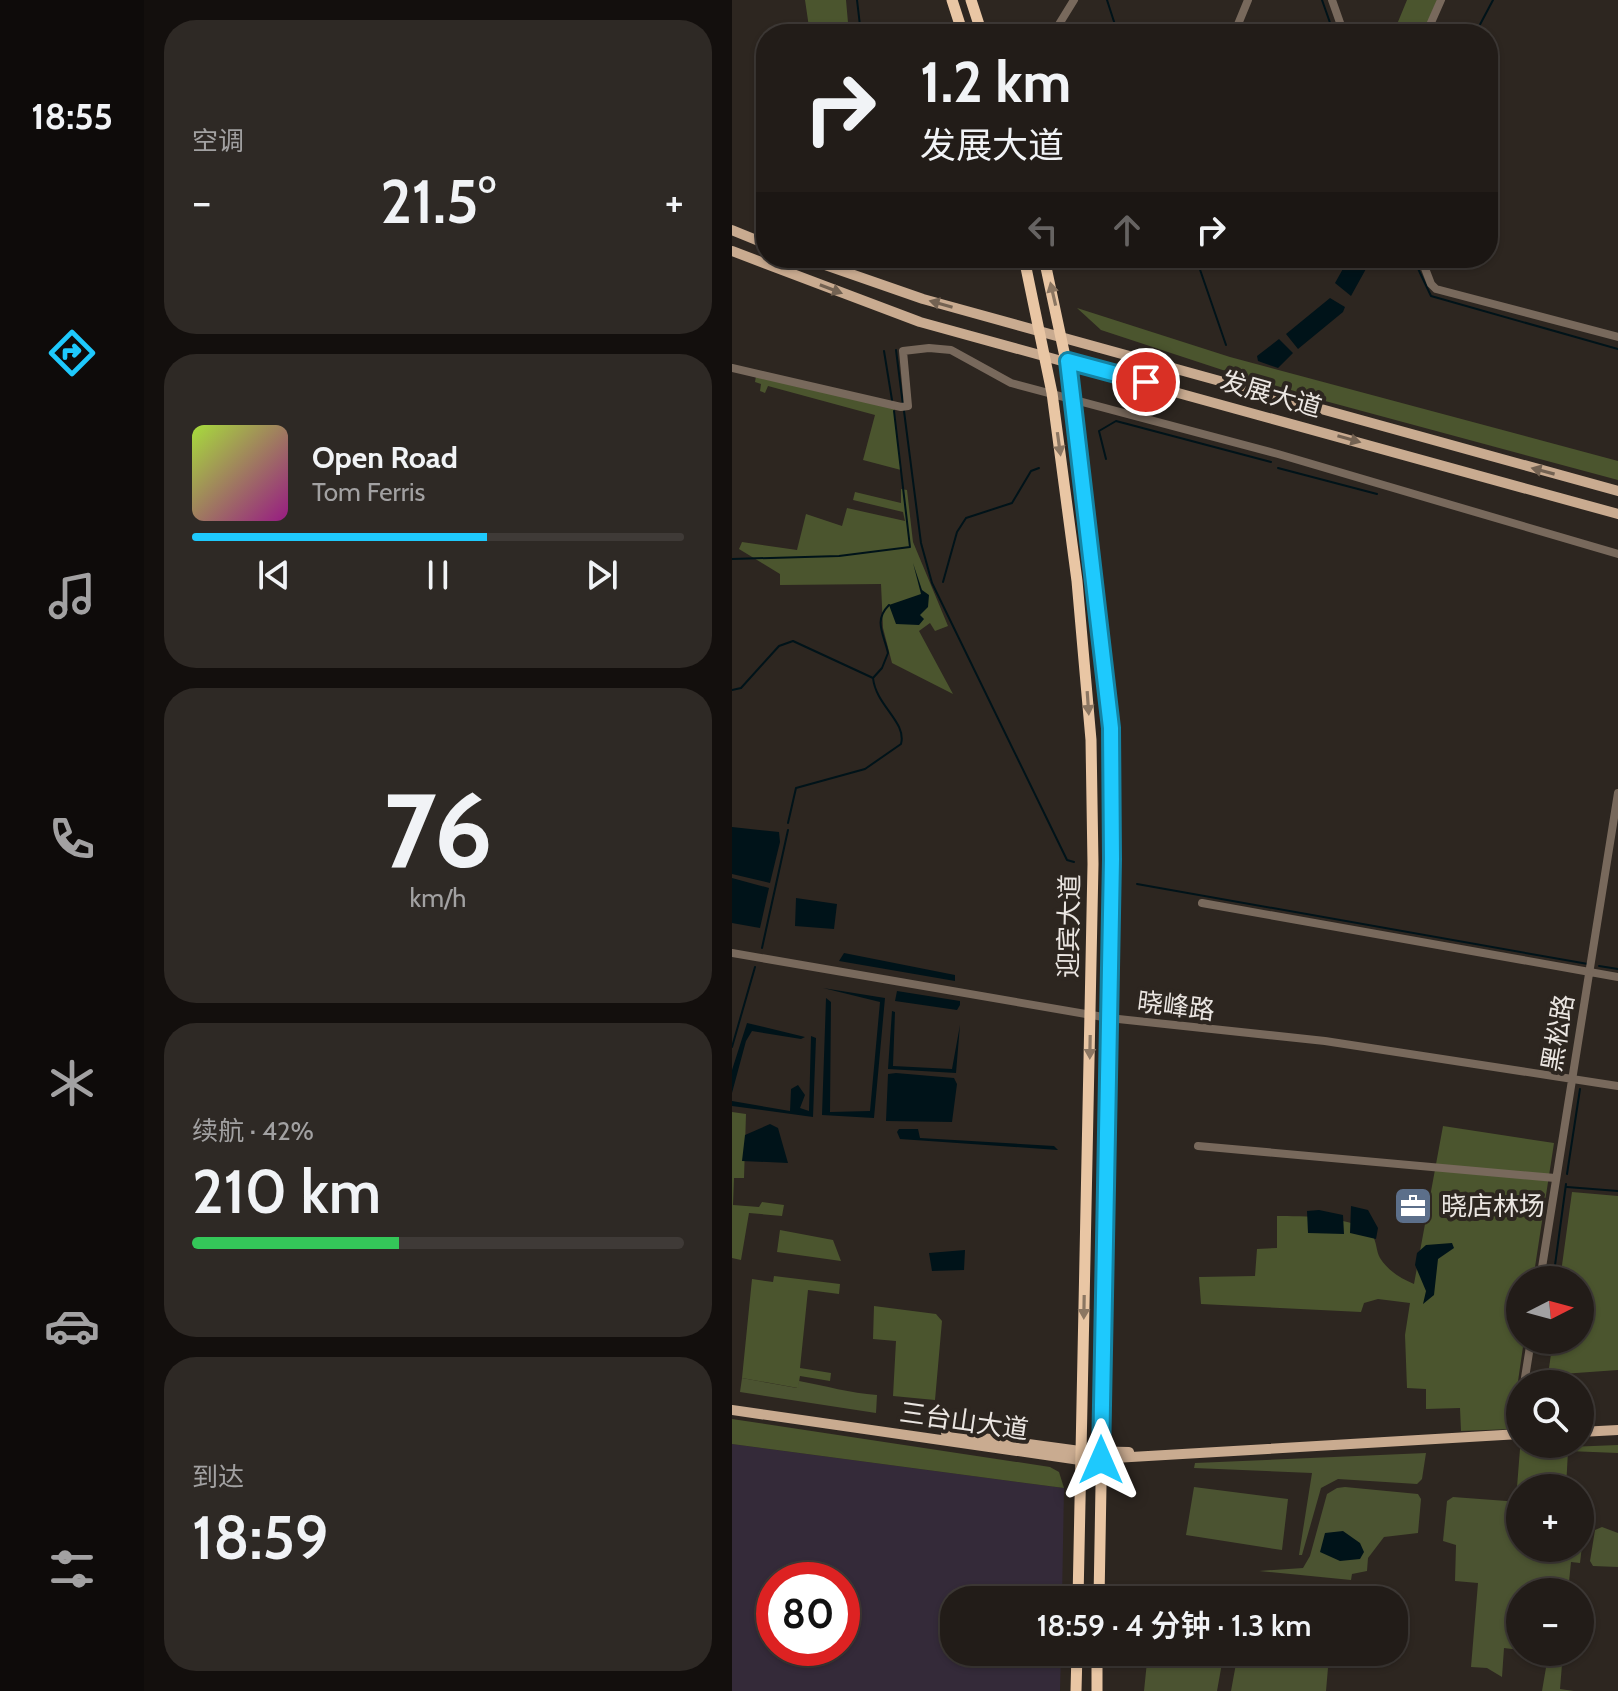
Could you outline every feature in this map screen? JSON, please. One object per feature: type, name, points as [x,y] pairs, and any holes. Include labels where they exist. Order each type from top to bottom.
[{"type":"highway","points":[[952,0],[960,24]]},
{"type":"highway","points":[[971,0],[979,24]]},
{"type":"highway","name":"迎宾大道","points":[[1026,268],[1052,393],[1077,581],[1091,740],[1090,1015],[1078,1586]]},
{"type":"highway","name":"迎宾大道","points":[[1046,268],[1064,339],[1074,399],[1111,728],[1099,1586]]},
{"type":"highway","points":[[1076,1691],[1077,1666]]},
{"type":"highway","points":[[1097,1666],[1097,1691]]},
{"type":"main road","points":[[732,230],[756,240]]},
{"type":"main road","name":"发展大道","points":[[732,251],[756,260]]},
{"type":"main road","name":"发展大道","points":[[777,268],[920,322],[1618,514]]},
{"type":"main road","name":"发展大道","points":[[833,268],[903,293],[1041,333],[1618,491]]},
{"type":"main road","points":[[1082,1388],[1086,1397],[1092,1399],[1099,1396],[1102,1387]]},
{"type":"main road","name":"三台山大道","points":[[732,1404],[1080,1456]]},
{"type":"main road","name":"三台山大道","points":[[732,1410],[1080,1456],[1191,1454],[1506,1435]]},
{"type":"main road","points":[[1594,1431],[1618,1430]]},
{"type":"main road","points":[[1079,1513],[1087,1504],[1094,1504],[1100,1515]]},
{"type":"street","points":[[1059,24],[1074,0]]},
{"type":"street","points":[[1238,24],[1248,0]]},
{"type":"street","points":[[1332,0],[1340,24]]},
{"type":"street","points":[[1430,24],[1441,0]]},
{"type":"street","points":[[1425,268],[1436,289],[1618,337]]},
{"type":"street","points":[[732,369],[903,407],[903,351],[929,348],[951,350],[1011,383],[1618,554]]},
{"type":"street","name":"黑松路","points":[[1542,1266],[1569,1081],[1618,793]]},
{"type":"street","points":[[1202,903],[1618,977]]},
{"type":"street","name":"晓峰路","points":[[732,953],[1109,1018],[1325,1041],[1569,1081],[1618,1086]]},
{"type":"street","points":[[1198,1146],[1555,1178]]},
{"type":"shaded area","points":[[1343,268],[1366,268],[1351,296],[1335,283]]},
{"type":"shaded area","points":[[1330,298],[1345,307],[1343,312],[1298,349],[1286,334]]},
{"type":"shaded area","points":[[1279,339],[1293,353],[1278,368],[1258,361],[1257,356]]},
{"type":"shaded area","points":[[913,563],[922,590],[929,595],[928,607],[920,615],[924,619],[919,625],[896,624],[889,605],[921,594]]},
{"type":"shaded area","points":[[732,827],[779,832],[780,842],[770,883],[732,874]]},
{"type":"shaded area","points":[[732,878],[769,888],[760,928],[732,923]]},
{"type":"shaded area","points":[[796,898],[837,904],[834,929],[795,926]]},
{"type":"shaded area","points":[[844,953],[955,975],[955,981],[839,961]]},
{"type":"shaded area","points":[[823,988],[885,998],[874,1118],[822,1115],[826,998],[831,1002],[830,1112],[870,1111],[880,1002]]},
{"type":"shaded area","points":[[897,991],[960,1001],[960,1005],[957,1010],[895,1001]]},
{"type":"shaded area","points":[[892,1011],[895,1012],[893,1066],[952,1069],[960,1025],[956,1073],[888,1069]]},
{"type":"shaded area","points":[[747,1023],[805,1037],[801,1039],[752,1031],[746,1041],[732,1093],[732,1070]]},
{"type":"shaded area","points":[[811,1036],[816,1038],[813,1117],[732,1106],[732,1101],[790,1111],[791,1089],[798,1085],[805,1095],[800,1108],[809,1111]]},
{"type":"shaded area","points":[[888,1074],[954,1078],[957,1084],[952,1122],[886,1121]]},
{"type":"shaded area","points":[[770,1124],[778,1128],[788,1163],[742,1161],[745,1135]]},
{"type":"shaded area","points":[[899,1129],[918,1129],[920,1138],[1054,1146],[1058,1150],[900,1139]]},
{"type":"shaded area","points":[[1351,1206],[1368,1210],[1378,1228],[1376,1239],[1350,1233]]},
{"type":"shaded area","points":[[1307,1211],[1343,1215],[1344,1234],[1308,1233]]},
{"type":"shaded area","points":[[1452,1243],[1454,1248],[1438,1259],[1434,1295],[1423,1304],[1426,1291],[1415,1265],[1417,1253],[1426,1245]]},
{"type":"shaded area","points":[[965,1250],[964,1270],[932,1271],[929,1253]]},
{"type":"shaded area","points":[[732,1444],[1064,1488],[1062,1586],[940,1586],[940,1666],[1061,1666],[1060,1691],[732,1691]]},
{"type":"shaded area","points":[[1343,1531],[1360,1543],[1364,1552],[1360,1559],[1340,1561],[1320,1552],[1325,1533]]},
{"type":"green space","points":[[805,0],[846,0],[848,24],[809,24]]},
{"type":"green space","points":[[1407,0],[1437,0],[1427,24],[1397,24]]},
{"type":"green space","points":[[1077,308],[1230,357],[1618,461],[1618,480],[1277,388],[1101,330]]},
{"type":"green space","points":[[756,376],[894,408],[901,470],[863,460],[875,415],[768,386],[765,393],[760,391],[761,384],[755,382]]},
{"type":"green space","points":[[901,489],[907,490],[913,542],[948,626],[935,631],[930,623],[919,631],[953,694],[892,663],[883,628],[881,584],[780,585],[780,574],[739,549],[742,542],[797,550],[806,514],[842,526],[847,508],[905,521],[903,512],[853,500],[855,492],[901,503]]},
{"type":"green space","points":[[732,1112],[746,1114],[744,1178],[734,1178],[733,1205],[759,1207],[762,1202],[784,1205],[782,1216],[749,1213],[741,1260],[732,1258]]},
{"type":"green space","points":[[1443,1126],[1554,1143],[1535,1266],[1506,1266],[1506,1354],[1522,1354],[1520,1370],[1506,1370],[1506,1429],[1461,1431],[1460,1408],[1426,1409],[1426,1389],[1407,1388],[1405,1335],[1410,1303],[1378,1299],[1364,1303],[1361,1312],[1201,1304],[1199,1277],[1255,1276],[1257,1249],[1277,1248],[1277,1216],[1300,1216],[1328,1218],[1365,1229],[1374,1238],[1387,1267],[1414,1284]]},
{"type":"green space","points":[[1572,1192],[1618,1196],[1618,1370],[1549,1370],[1551,1354],[1594,1354],[1594,1266],[1562,1266]]},
{"type":"green space","points":[[780,1230],[833,1240],[841,1261],[777,1252]]},
{"type":"green space","points":[[774,1276],[840,1284],[839,1294],[808,1290],[800,1368],[831,1373],[830,1381],[800,1376],[798,1388],[742,1378],[752,1279],[773,1282]]},
{"type":"green space","points":[[874,1306],[936,1314],[942,1321],[935,1400],[893,1396],[896,1341],[873,1339]]},
{"type":"green space","points":[[742,1378],[797,1388],[799,1381],[877,1395],[876,1413],[740,1392]]},
{"type":"green space","points":[[732,1419],[1050,1467],[1059,1472],[1064,1488],[732,1444]]},
{"type":"green space","points":[[1618,1445],[1618,1453],[1594,1452],[1594,1446]]},
{"type":"green space","points":[[1426,1453],[1422,1479],[1417,1484],[1338,1479],[1321,1488],[1302,1555],[1299,1555],[1312,1473],[1194,1468],[1195,1463]]},
{"type":"green space","points":[[1519,1458],[1568,1458],[1567,1474],[1518,1474]]},
{"type":"green space","points":[[1194,1487],[1288,1499],[1282,1550],[1186,1535]]},
{"type":"green space","points":[[1345,1487],[1418,1494],[1421,1499],[1418,1533],[1384,1537],[1368,1558],[1367,1571],[1352,1574],[1351,1580],[1259,1571],[1303,1568],[1310,1556],[1327,1494]]},
{"type":"green space","points":[[1453,1497],[1506,1501],[1506,1562],[1571,1562],[1569,1578],[1506,1578],[1506,1648],[1502,1677],[1487,1668],[1471,1667],[1478,1583],[1455,1581],[1456,1545],[1443,1541],[1447,1501]]},
{"type":"green space","points":[[1602,1527],[1618,1533],[1618,1567],[1593,1566],[1591,1562],[1594,1562],[1595,1530]]},
{"type":"green space","points":[[1147,1666],[1221,1666],[1217,1691],[1144,1691]]},
{"type":"green space","points":[[1236,1666],[1328,1668],[1326,1691],[1231,1691]]},
{"type":"green space","points":[[1546,1666],[1562,1666],[1560,1689],[1574,1691],[1542,1691]]},
{"type":"waterway","points":[[857,0],[860,24]]},
{"type":"waterway","points":[[1107,0],[1115,24]]},
{"type":"waterway","points":[[1322,0],[1330,24]]},
{"type":"waterway","points":[[1480,24],[1493,0]]},
{"type":"waterway","points":[[1199,268],[1226,345]]},
{"type":"waterway","points":[[1418,268],[1431,296],[1618,349]]},
{"type":"waterway","points":[[896,350],[903,405]]},
{"type":"waterway","points":[[884,351],[892,400]]},
{"type":"waterway","points":[[732,559],[839,556],[910,547],[894,411]]},
{"type":"waterway","points":[[904,411],[921,543],[932,583],[1067,860],[1074,862]]},
{"type":"waterway","points":[[1106,459],[1099,431],[1116,421],[1271,462]]},
{"type":"waterway","points":[[943,582],[957,532],[966,518],[1012,503],[1031,471],[1039,468]]},
{"type":"waterway","points":[[1278,468],[1377,494]]},
{"type":"waterway","points":[[788,823],[796,788],[865,769],[901,744],[900,728],[879,697],[873,678],[882,668],[888,653],[881,622],[889,605]]},
{"type":"waterway","points":[[732,690],[741,688],[779,646],[793,641],[873,678]]},
{"type":"waterway","points":[[762,948],[788,830]]},
{"type":"waterway","points":[[1137,884],[1588,964]]},
{"type":"waterway","points":[[1599,966],[1618,969]]},
{"type":"waterway","points":[[732,1047],[755,967]]},
{"type":"waterway","points":[[1567,1174],[1580,1089]]},
{"type":"waterway","points":[[1555,1266],[1566,1184]]},
{"type":"waterway","points":[[1567,1187],[1618,1191]]},
{"type":"place","name":"晓店林场","points":[[1413,1206]]},
{"type":"route","points":[[1101,1460],[1112,859],[1111,728],[1105,653],[1068,361],[1146,382]]}]
